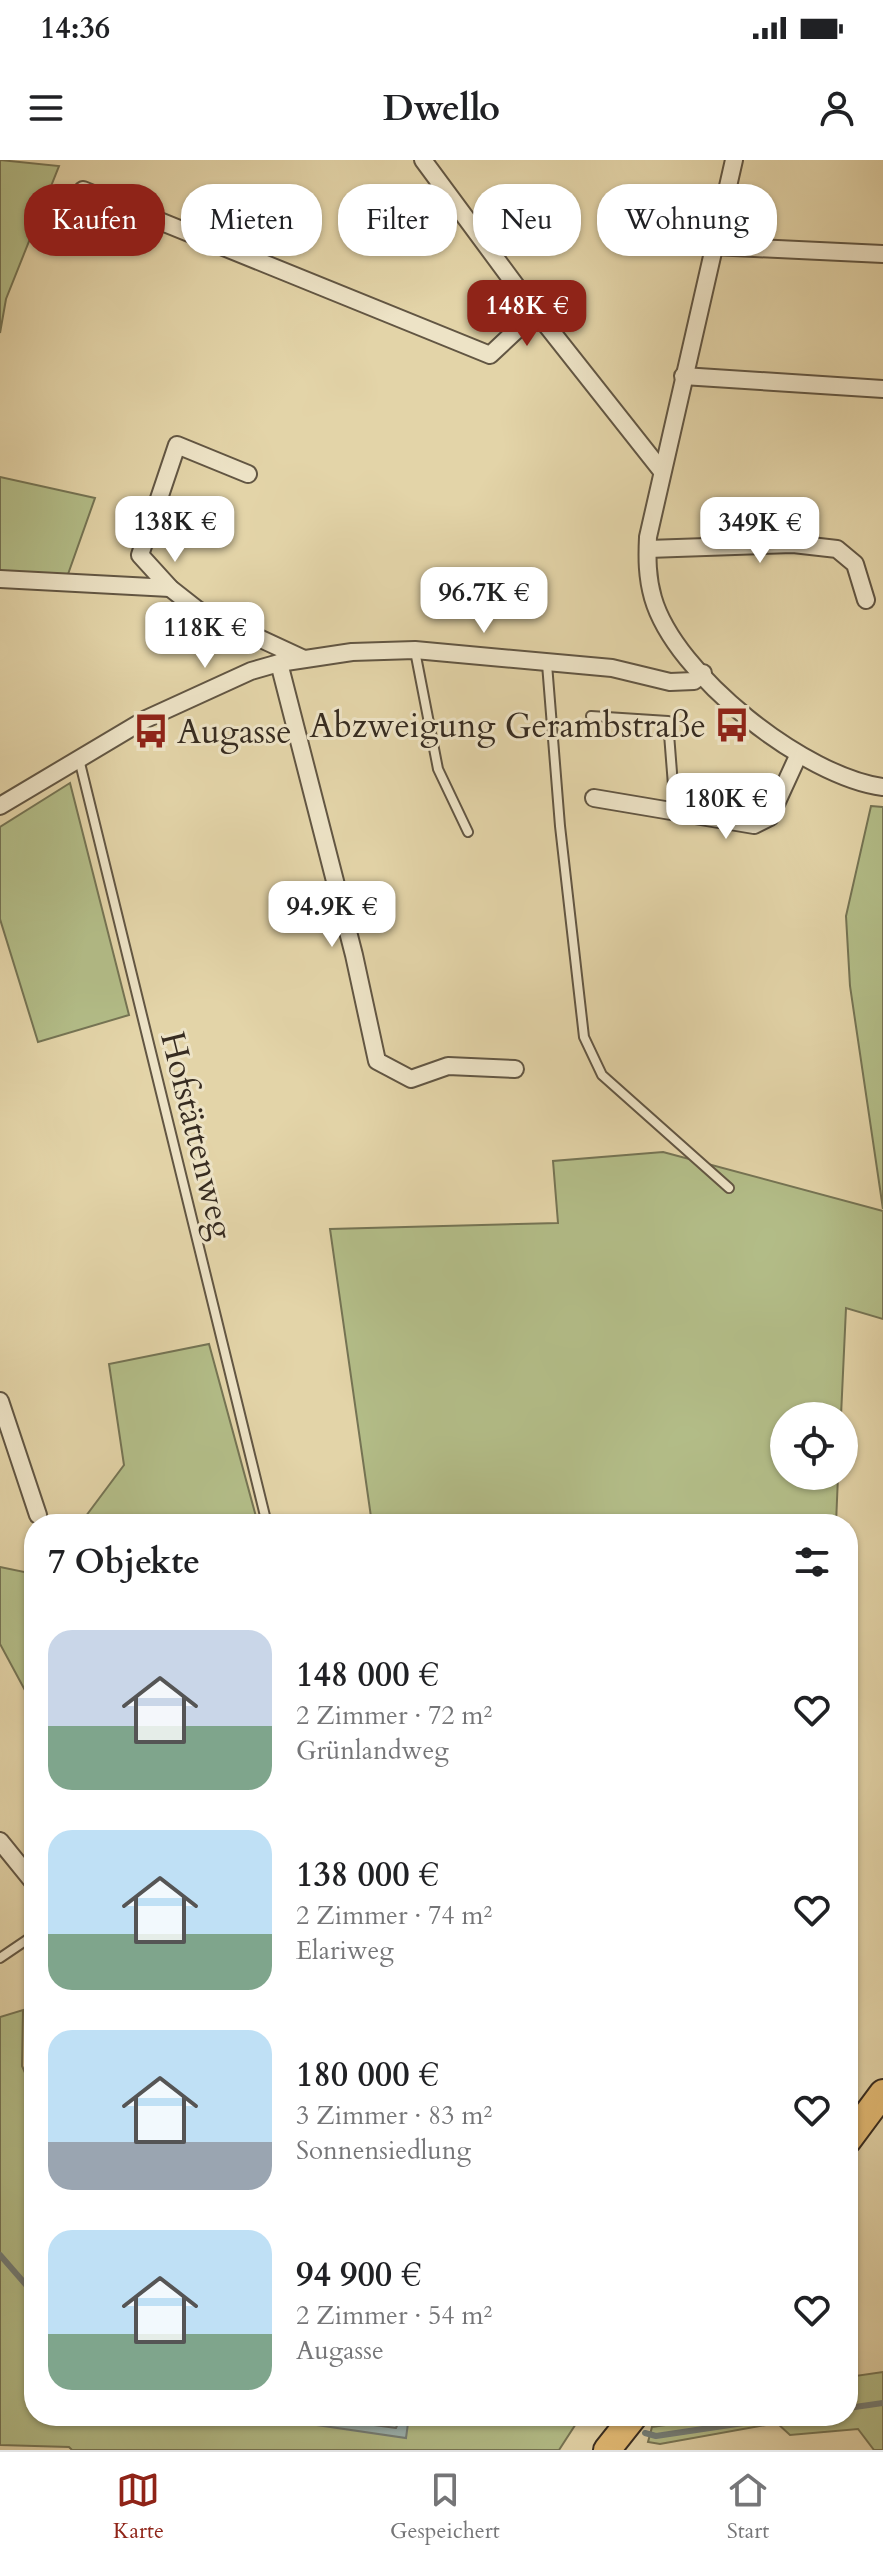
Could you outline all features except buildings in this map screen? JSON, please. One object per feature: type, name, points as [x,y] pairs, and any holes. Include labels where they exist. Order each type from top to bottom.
[{"type":"main road","points":[[858,2127],[883,2093]]},
{"type":"main road","points":[[607,2450],[626,2426]]},
{"type":"street","points":[[423,160],[536,312],[661,470]]},
{"type":"street","points":[[728,184],[734,160]]},
{"type":"street","points":[[165,223],[490,355],[536,312]]},
{"type":"street","points":[[777,249],[883,254]]},
{"type":"street","points":[[711,256],[661,470],[648,549],[647,571],[653,601],[678,643],[752,725],[798,756],[842,776],[883,787]]},
{"type":"street","points":[[683,376],[883,389]]},
{"type":"street","points":[[248,474],[177,445],[140,555],[170,588],[198,610],[302,658]]},
{"type":"street","points":[[648,549],[793,544],[837,549],[855,564],[866,600]]},
{"type":"street","points":[[0,579],[170,588]]},
{"type":"street","points":[[0,806],[146,719],[251,671],[302,658],[415,650],[612,668],[670,682],[694,681],[703,673]]},
{"type":"street","points":[[279,663],[354,955],[377,1061],[411,1079],[448,1066],[515,1069]]},
{"type":"street","points":[[594,798],[754,825],[770,817],[798,756]]},
{"type":"street","points":[[0,1401],[38,1514]]},
{"type":"street","points":[[0,1841],[24,1871]]},
{"type":"lane","points":[[415,650],[438,769],[468,832]]},
{"type":"lane","points":[[547,664],[563,857],[588,1048],[602,1075],[729,1188]]},
{"type":"lane","points":[[591,716],[668,721],[675,813]]},
{"type":"lane","name":"Hofstättenweg","points":[[79,758],[265,1514]]},
{"type":"lane","points":[[0,1958],[24,1942]]},
{"type":"green space","points":[[0,160],[59,166],[52,184],[24,184],[24,254],[6,299],[0,333]]},
{"type":"green space","points":[[0,477],[95,498],[67,577],[0,574]]},
{"type":"green space","points":[[70,783],[129,1015],[38,1042],[0,919],[0,827]]},
{"type":"green space","points":[[871,806],[883,807],[883,1209],[850,986],[846,916]]},
{"type":"green space","points":[[663,1152],[883,1211],[883,1319],[846,1308],[842,1402],[770,1402],[770,1490],[837,1490],[836,1514],[371,1514],[330,1229],[558,1223],[553,1161]]},
{"type":"green space","points":[[209,1344],[255,1514],[87,1514],[124,1465],[109,1364]]},
{"type":"green space","points":[[0,1567],[24,1572],[24,1688],[0,1644]]},
{"type":"green space","points":[[23,2010],[24,2426],[575,2426],[559,2450],[72,2450],[69,2447],[0,2445],[0,2017]]},
{"type":"green space","points":[[883,2372],[883,2450],[874,2450],[858,2429],[790,2435],[780,2426],[858,2426],[858,2376]]},
{"type":"green space","points":[[760,2426],[660,2444],[648,2442],[652,2427]]},
{"type":"water","points":[[324,2426],[408,2426],[406,2438]]},
{"type":"waterway","points":[[0,2255],[24,2283]]},
{"type":"waterway","points":[[858,2407],[883,2403]]},
{"type":"waterway","points":[[645,2433],[656,2436],[723,2426]]},
{"type":"place","name":"Abzweigung Gerambstraße","points":[[732,725]]},
{"type":"place","name":"Augasse","points":[[151,731]]}]
